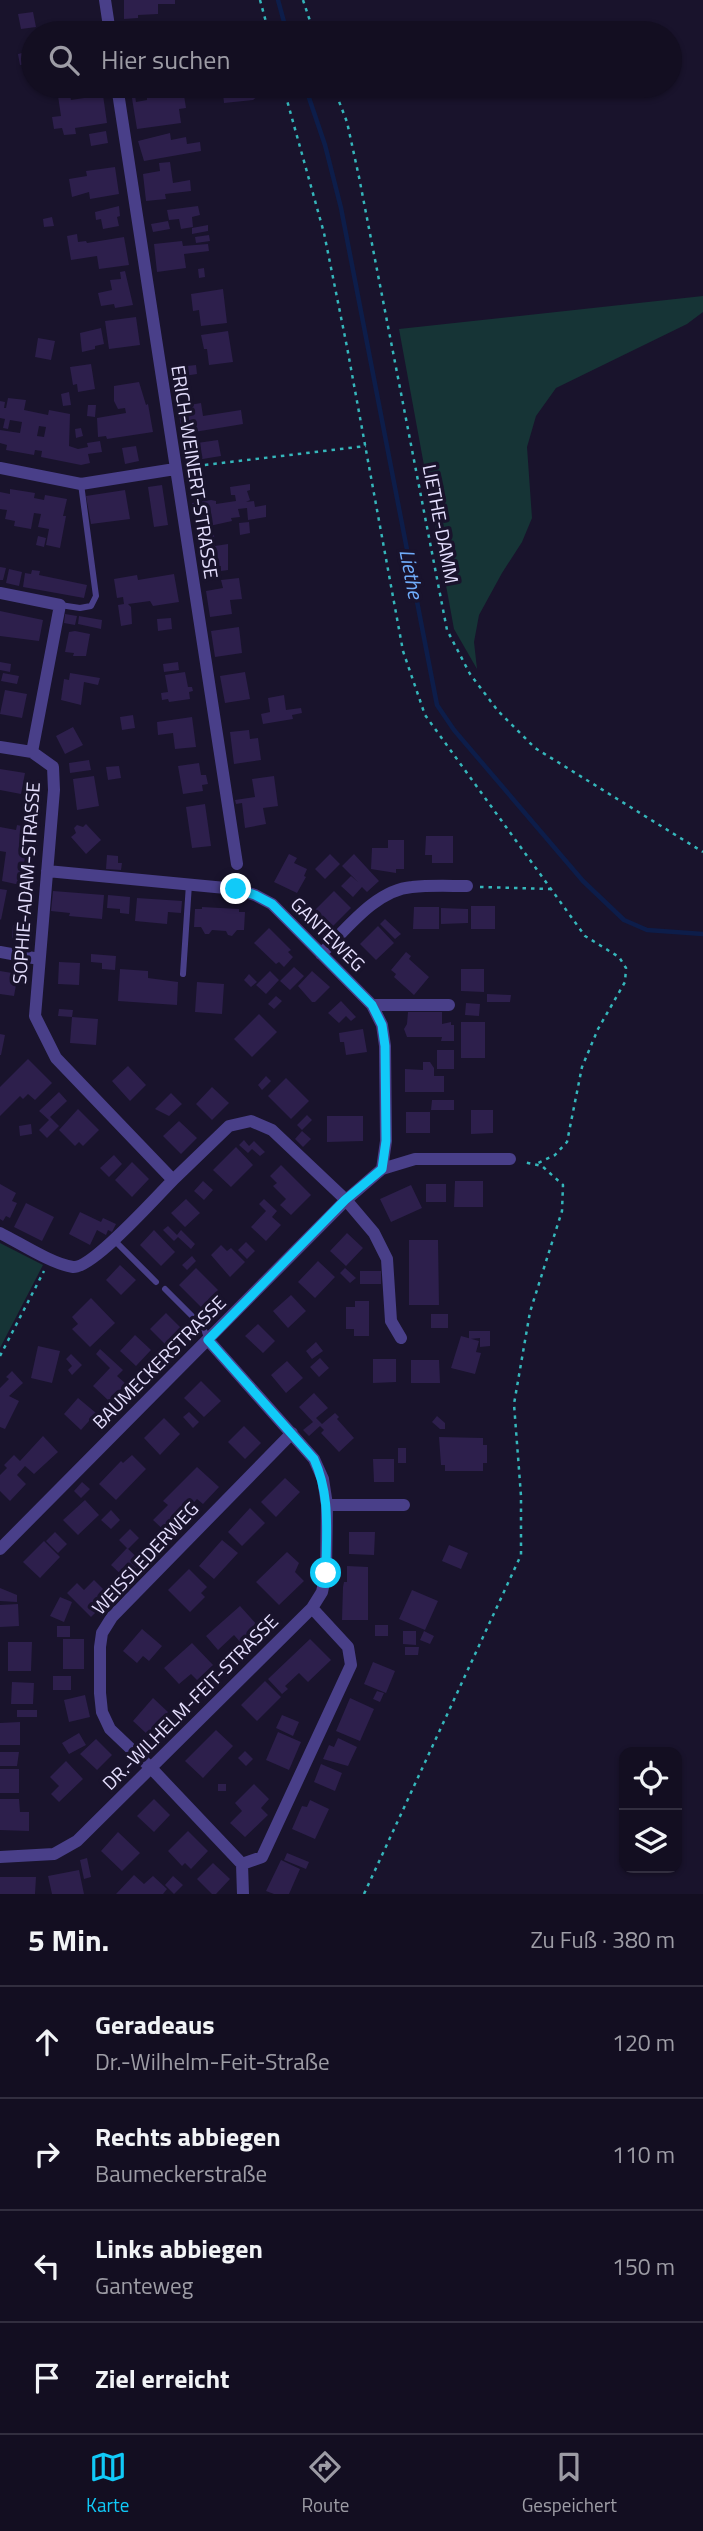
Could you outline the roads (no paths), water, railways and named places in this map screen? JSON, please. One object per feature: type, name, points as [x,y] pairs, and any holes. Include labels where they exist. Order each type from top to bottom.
[{"type":"street","points":[[105,0],[108,21]]},
{"type":"street","name":"ERICH-WEINERT-STRASSE","points":[[119,98],[237,864]]},
{"type":"street","points":[[0,468],[81,484],[175,469]]},
{"type":"street","points":[[0,593],[60,606],[33,752],[0,747]]},
{"type":"street","name":"SOPHIE-ADAM-STRASSE","points":[[33,752],[53,766],[54,790],[35,1016],[56,1058],[173,1180]]},
{"type":"street","name":"GANTEWEG","points":[[47,871],[236,889],[272,904],[372,1005],[382,1025],[385,1046],[386,1141],[382,1169]]},
{"type":"street","points":[[321,954],[373,904],[389,893],[410,887],[467,886]]},
{"type":"street","points":[[0,952],[39,959]]},
{"type":"street","points":[[372,1005],[449,1005]]},
{"type":"street","points":[[0,1233],[50,1259],[72,1267],[81,1266],[114,1240],[229,1126],[251,1121],[272,1130],[345,1200],[374,1233],[387,1259],[391,1321],[401,1338]]},
{"type":"street","name":"BAUMECKERSTRASSE","points":[[0,1549],[345,1200],[382,1169],[415,1159],[510,1159]]},
{"type":"street","name":"DR.-WILHELM-FEIT-STRASSE","points":[[0,1857],[54,1854],[77,1842],[312,1608],[321,1592],[326,1573],[327,1506],[323,1479],[314,1459],[208,1340]]},
{"type":"street","name":"WEISSLEDERWEG","points":[[242,1864],[110,1729],[102,1712],[100,1647],[102,1633],[113,1617],[292,1433]]},
{"type":"street","points":[[327,1506],[404,1505]]},
{"type":"street","points":[[243,1894],[242,1864],[262,1857],[351,1665],[348,1647],[312,1608]]},
{"type":"lane","points":[[60,606],[91,606],[96,596],[81,484]]},
{"type":"lane","points":[[183,974],[190,884]]},
{"type":"lane","points":[[114,1240],[156,1282]]},
{"type":"lane","points":[[165,1289],[203,1327],[208,1340]]},
{"type":"waterway","name":"Liethe","points":[[278,0],[284,21]]},
{"type":"waterway","name":"Liethe","points":[[309,98],[325,145],[341,208],[437,705],[454,730],[583,881],[624,920],[647,930],[703,934]]}]
